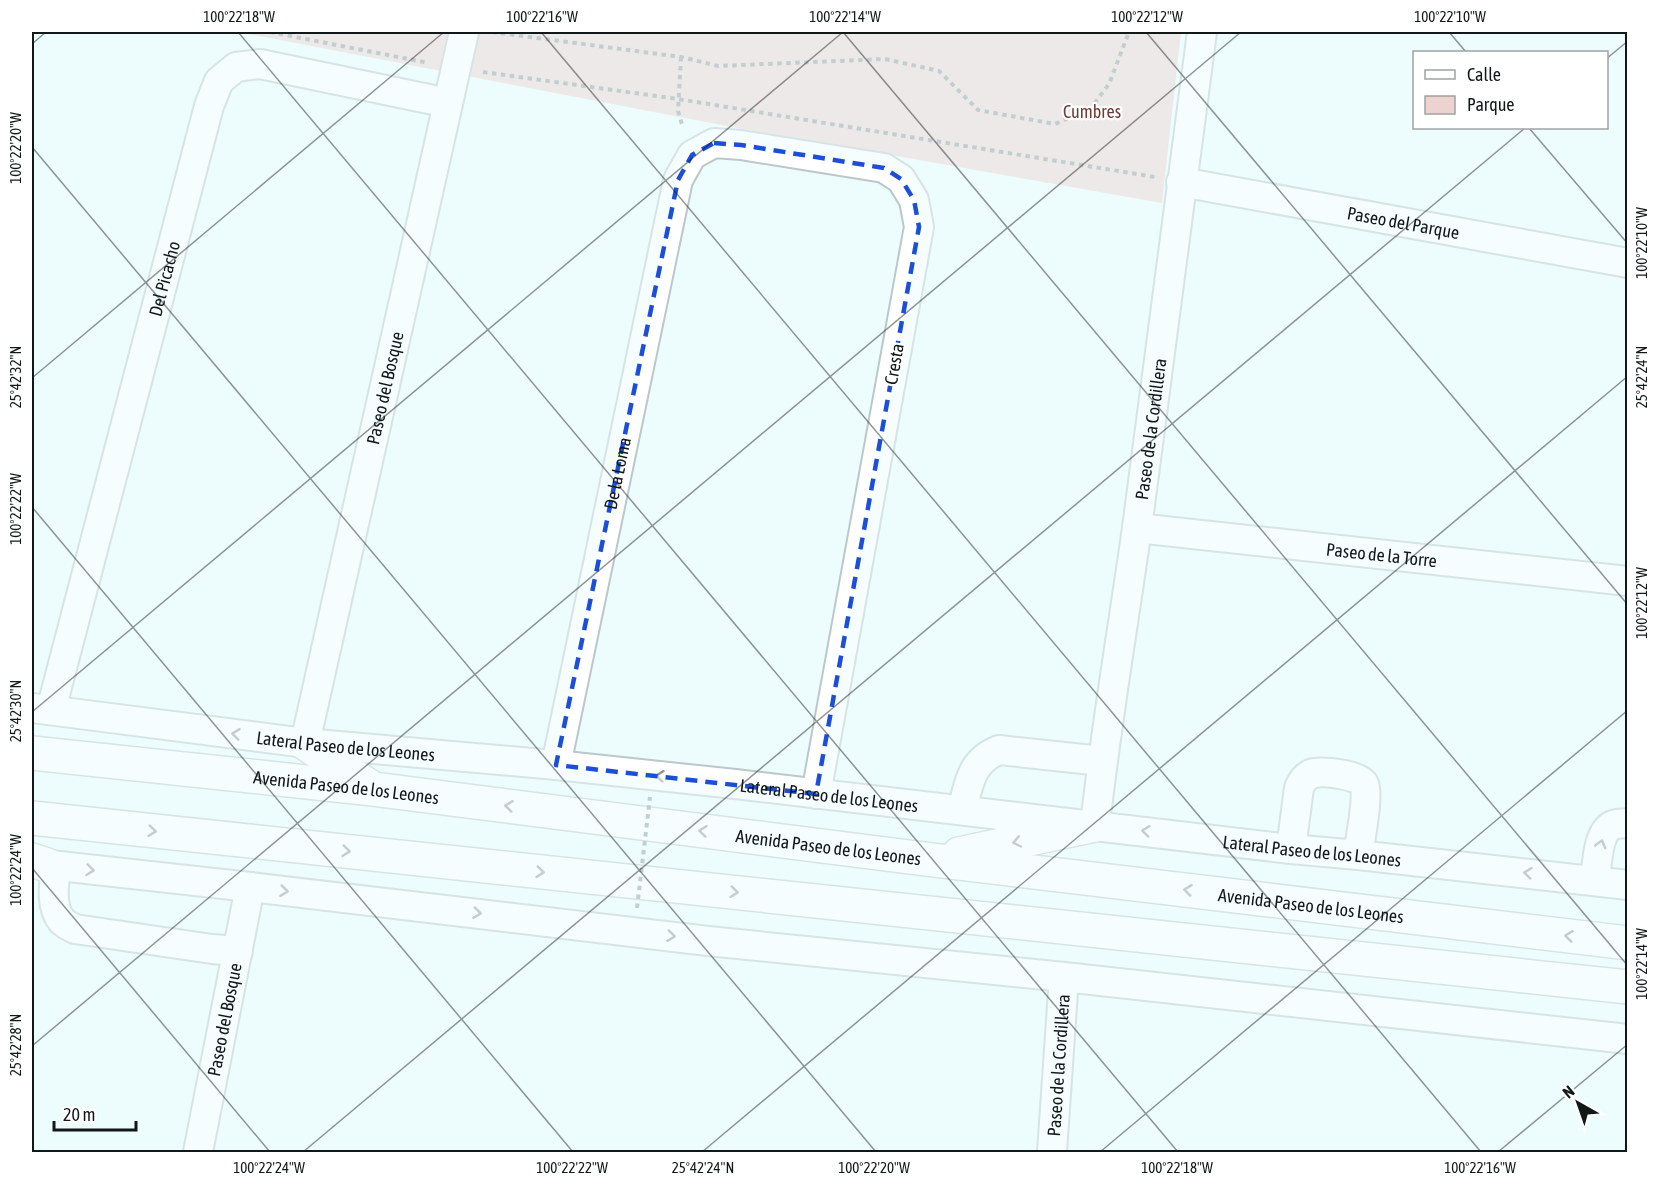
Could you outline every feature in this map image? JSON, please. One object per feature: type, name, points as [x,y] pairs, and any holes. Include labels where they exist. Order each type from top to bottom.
[{"type":"main road","points":[[305,743],[373,789]]},
{"type":"main road","name":"Avenida Paseo de los Leones","points":[[32,753],[373,789],[933,860],[1628,943]]},
{"type":"main road","points":[[32,818],[1628,987]]},
{"type":"main road","points":[[933,860],[1095,825]]},
{"type":"street","name":"Paseo del Bosque","points":[[305,743],[464,32]]},
{"type":"street","name":"Paseo de la Cordillera","points":[[1095,825],[1102,761],[1137,528],[1202,32]]},
{"type":"street","name":"Del Picacho","points":[[41,709],[209,106],[219,81],[236,67],[260,64],[448,103]]},
{"type":"street","name":"Cresta","points":[[692,155],[714,143],[741,145],[884,168],[901,179],[914,200],[919,227],[816,794]]},
{"type":"street","name":"De la Loma","points":[[556,765],[678,180],[692,155]]},
{"type":"street","name":"Paseo del Parque","points":[[1181,182],[1628,263]]},
{"type":"street","name":"Paseo de la Torre","points":[[1137,528],[1628,581]]},
{"type":"street","name":"Lateral Paseo de los Leones","points":[[41,709],[305,743],[556,765],[1628,885]]},
{"type":"street","points":[[962,810],[970,778],[987,754],[999,750],[1102,761]]},
{"type":"street","points":[[1291,849],[1299,788],[1303,780],[1313,772],[1349,775],[1359,778],[1364,785],[1365,797],[1358,855]]},
{"type":"street","points":[[1595,881],[1601,839],[1606,830],[1613,825],[1628,823]]},
{"type":"street","points":[[41,864],[708,941],[1628,1039]]},
{"type":"street","points":[[41,864],[54,886],[56,909],[62,921],[75,929],[238,951]]},
{"type":"street","name":"Paseo del Bosque","points":[[198,1152],[250,887]]},
{"type":"street","name":"Paseo de la Cordillera","points":[[1052,1152],[1064,978]]},
{"type":"path","points":[[270,32],[456,68],[678,99],[1181,182]]},
{"type":"path","points":[[491,32],[681,57],[718,66],[885,58],[939,71],[978,110],[1055,124],[1091,108],[1109,84],[1129,32]]},
{"type":"path","points":[[681,57],[678,111],[692,155]]},
{"type":"path","points":[[637,908],[650,797]]},
{"type":"highlighted area","points":[[714,143],[741,145],[884,168],[901,179],[914,200],[919,227],[816,794],[556,765],[678,180],[692,155]]},
{"type":"green space","name":"Cumbres","points":[[238,32],[1181,32],[1162,203],[732,127]]}]
